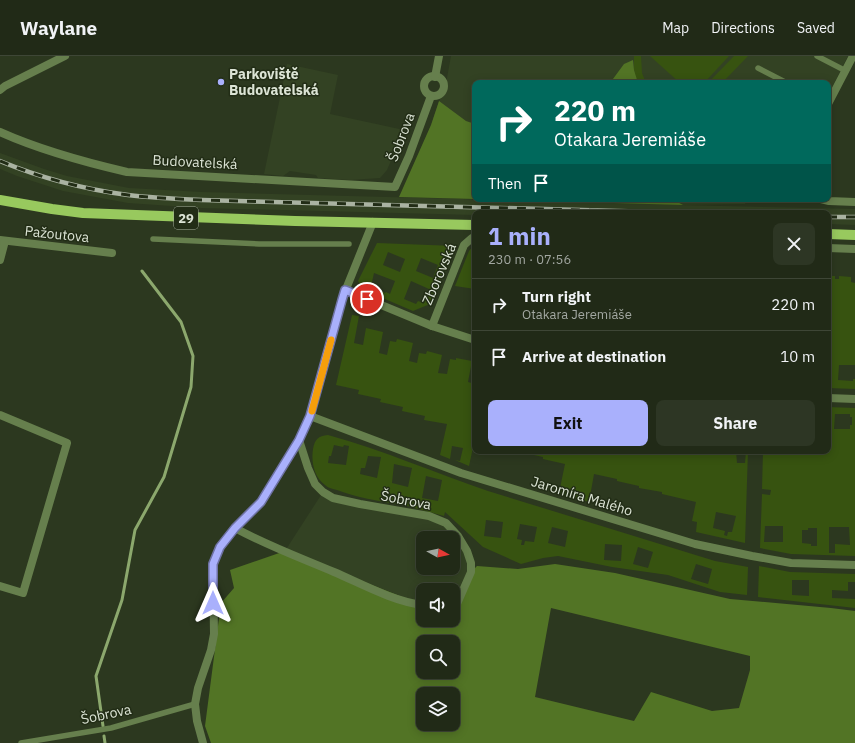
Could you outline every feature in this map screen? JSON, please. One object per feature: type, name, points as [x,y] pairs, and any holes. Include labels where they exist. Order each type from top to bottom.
[{"type":"main road","name":"29","points":[[0,200],[52,210],[83,213],[295,221],[472,225]]},
{"type":"main road","points":[[831,234],[855,235]]},
{"type":"street","points":[[0,90],[5,86],[65,56]]},
{"type":"street","points":[[435,77],[439,56]]},
{"type":"street","points":[[831,98],[854,56]]},
{"type":"street","points":[[435,77],[443,83],[443,90],[439,95],[431,96],[425,91],[424,85],[427,80],[435,77]]},
{"type":"street","name":"Šobrova","points":[[395,187],[409,156],[431,96]]},
{"type":"street","name":"Budovatelská","points":[[0,132],[20,141],[89,163],[127,172],[395,187]]},
{"type":"street","points":[[831,201],[855,202]]},
{"type":"street","points":[[202,743],[195,704],[198,688],[212,650],[214,634],[213,564],[220,547],[235,528],[261,502],[299,440],[310,416],[345,290],[373,222]]},
{"type":"street","name":"Zborovská","points":[[432,326],[464,245],[472,238]]},
{"type":"street","points":[[0,260],[3,241]]},
{"type":"street","name":"Pažoutova","points":[[3,241],[112,253]]},
{"type":"street","points":[[831,248],[855,249]]},
{"type":"street","points":[[345,290],[432,326],[472,339]]},
{"type":"street","points":[[831,398],[855,399]]},
{"type":"street","points":[[0,416],[67,443],[23,593],[0,586]]},
{"type":"street","name":"Jaromíra Malého","points":[[310,416],[461,473],[695,544],[791,563],[855,565]]},
{"type":"street","name":"Šobrova","points":[[299,440],[315,484],[323,492],[333,498],[429,516],[446,523],[458,536],[472,563],[471,572],[460,597]]},
{"type":"street","points":[[235,528],[258,540],[384,594],[416,604]]},
{"type":"lane","points":[[816,56],[846,71]]},
{"type":"lane","points":[[758,68],[781,80]]},
{"type":"lane","points":[[153,239],[259,244],[349,244]]},
{"type":"lane","name":"Šobrova","points":[[21,743],[112,728],[195,704]]},
{"type":"shaded area","points":[[451,56],[848,56],[831,89],[831,80],[472,80],[472,196],[402,191],[431,125],[447,78]]},
{"type":"shaded area","points":[[287,64],[338,75],[330,114],[404,130],[387,170],[380,178],[350,180],[318,178],[316,175],[290,171],[283,176],[264,174]]},
{"type":"shaded area","points":[[0,153],[67,176],[129,188],[202,192],[472,199],[472,202],[746,202],[745,204],[679,205],[855,209],[855,225],[831,224],[831,210],[472,210],[472,215],[201,208],[128,203],[63,191],[0,169]]},
{"type":"shaded area","points":[[323,492],[446,523],[451,531],[416,531],[416,575],[460,575],[460,545],[471,562],[460,590],[460,583],[416,583],[416,602],[285,551]]},
{"type":"green space","points":[[634,56],[641,56],[642,73],[645,80],[636,80],[634,70]]},
{"type":"green space","points":[[650,56],[729,56],[707,80],[677,80]]},
{"type":"green space","points":[[734,56],[748,56],[725,80],[711,80]]},
{"type":"green space","points":[[633,60],[637,80],[612,80],[624,64]]},
{"type":"green space","points":[[439,101],[466,121],[472,123],[472,199],[399,197],[431,125]]},
{"type":"green space","points":[[580,202],[678,202],[683,205]]},
{"type":"green space","points":[[377,243],[455,246],[430,304],[413,311],[364,290],[358,281]],"holes":[[[388,252],[405,259],[400,272],[383,265]],[[421,258],[438,265],[433,278],[416,271]],[[374,273],[395,281],[390,294],[371,286]],[[411,281],[429,289],[424,303],[418,301],[416,304],[404,299]]]},
{"type":"green space","points":[[472,248],[472,289],[455,286],[469,251]]},
{"type":"green space","points":[[831,276],[835,276],[835,279],[839,279],[839,276],[851,277],[851,282],[855,283],[855,365],[839,365],[838,380],[853,381],[853,379],[855,379],[855,389],[831,388]]},
{"type":"green space","points":[[352,315],[359,316],[354,343],[363,345],[366,328],[383,332],[379,353],[387,355],[390,341],[396,342],[397,339],[413,343],[409,361],[417,363],[419,353],[426,354],[427,351],[442,355],[438,373],[447,374],[450,359],[456,360],[456,358],[472,361],[468,382],[472,383],[472,452],[469,466],[455,460],[460,461],[463,448],[452,446],[450,459],[440,455],[447,424],[424,420],[425,416],[402,411],[403,407],[380,402],[381,399],[358,394],[359,390],[336,385]]},
{"type":"green space","points":[[831,407],[855,408],[855,556],[791,554],[760,548],[762,494],[770,495],[771,490],[762,489],[763,454],[831,454]],"holes":[[[835,414],[850,414],[850,417],[852,417],[852,425],[850,425],[850,429],[834,429]],[[765,526],[783,526],[783,542],[764,542]],[[829,527],[849,527],[850,545],[835,544],[835,553],[829,553]],[[808,528],[817,528],[817,546],[802,543],[802,530],[808,530]]]},
{"type":"green space","points":[[325,435],[369,448],[488,491],[715,561],[748,567],[747,595],[720,592],[668,575],[612,567],[558,556],[543,558],[521,564],[483,547],[445,512],[444,516],[404,505],[405,500],[398,499],[397,504],[381,502],[351,495],[326,486],[318,478],[312,459],[315,443],[319,437]],"holes":[[[334,445],[343,447],[344,445],[349,446],[346,465],[328,463],[329,456],[331,456]],[[368,456],[381,457],[377,478],[360,474],[361,468],[365,468]],[[394,464],[412,468],[408,487],[392,483]],[[426,476],[442,480],[438,501],[422,498]],[[486,520],[503,522],[501,538],[484,536]],[[520,524],[537,527],[534,542],[525,541],[524,545],[521,545],[522,540],[517,539]],[[552,527],[568,531],[565,547],[548,543]],[[605,544],[622,545],[621,561],[604,560]],[[638,547],[653,552],[648,568],[633,564]],[[696,564],[712,569],[708,584],[691,579]]]},
{"type":"green space","points":[[529,454],[736,454],[737,463],[745,463],[746,454],[748,454],[745,543],[696,532],[697,522],[692,521],[696,502],[662,494],[662,492],[639,488],[639,486],[617,481],[617,479],[594,474],[589,502],[559,493],[565,464],[543,459],[543,457]],"holes":[[[716,512],[736,516],[732,532],[728,532],[727,536],[724,535],[725,531],[713,528]]]},
{"type":"green space","points":[[285,551],[416,602],[416,627],[460,627],[460,594],[471,572],[477,566],[518,569],[555,564],[615,573],[730,599],[855,611],[855,743],[211,743],[205,726],[221,603],[234,588],[230,570]],"holes":[[[551,608],[750,656],[750,670],[739,708],[712,711],[651,692],[634,721],[535,697]]]},
{"type":"green space","points":[[759,566],[790,572],[855,574],[855,582],[848,582],[848,591],[832,590],[832,598],[855,599],[855,608],[758,597]],"holes":[[[792,580],[809,580],[809,596],[792,595]]]},
{"type":"waterway","points":[[103,726],[96,676],[122,600],[135,530],[164,477],[191,387],[193,356],[181,322],[142,271]]},
{"type":"waterway","points":[[104,736],[105,743]]},
{"type":"railway","points":[[0,161],[31,173],[79,186],[111,193],[155,198],[580,210]]},
{"type":"railway","points":[[831,217],[855,217]]},
{"type":"slow traffic","points":[[312,411],[331,340]]},
{"type":"place","name":"Parkoviště Budovatelská","points":[[221,82]]},
{"type":"route","points":[[213,603],[213,564],[220,547],[235,528],[261,502],[299,440],[310,416],[345,290],[367,299]]}]
